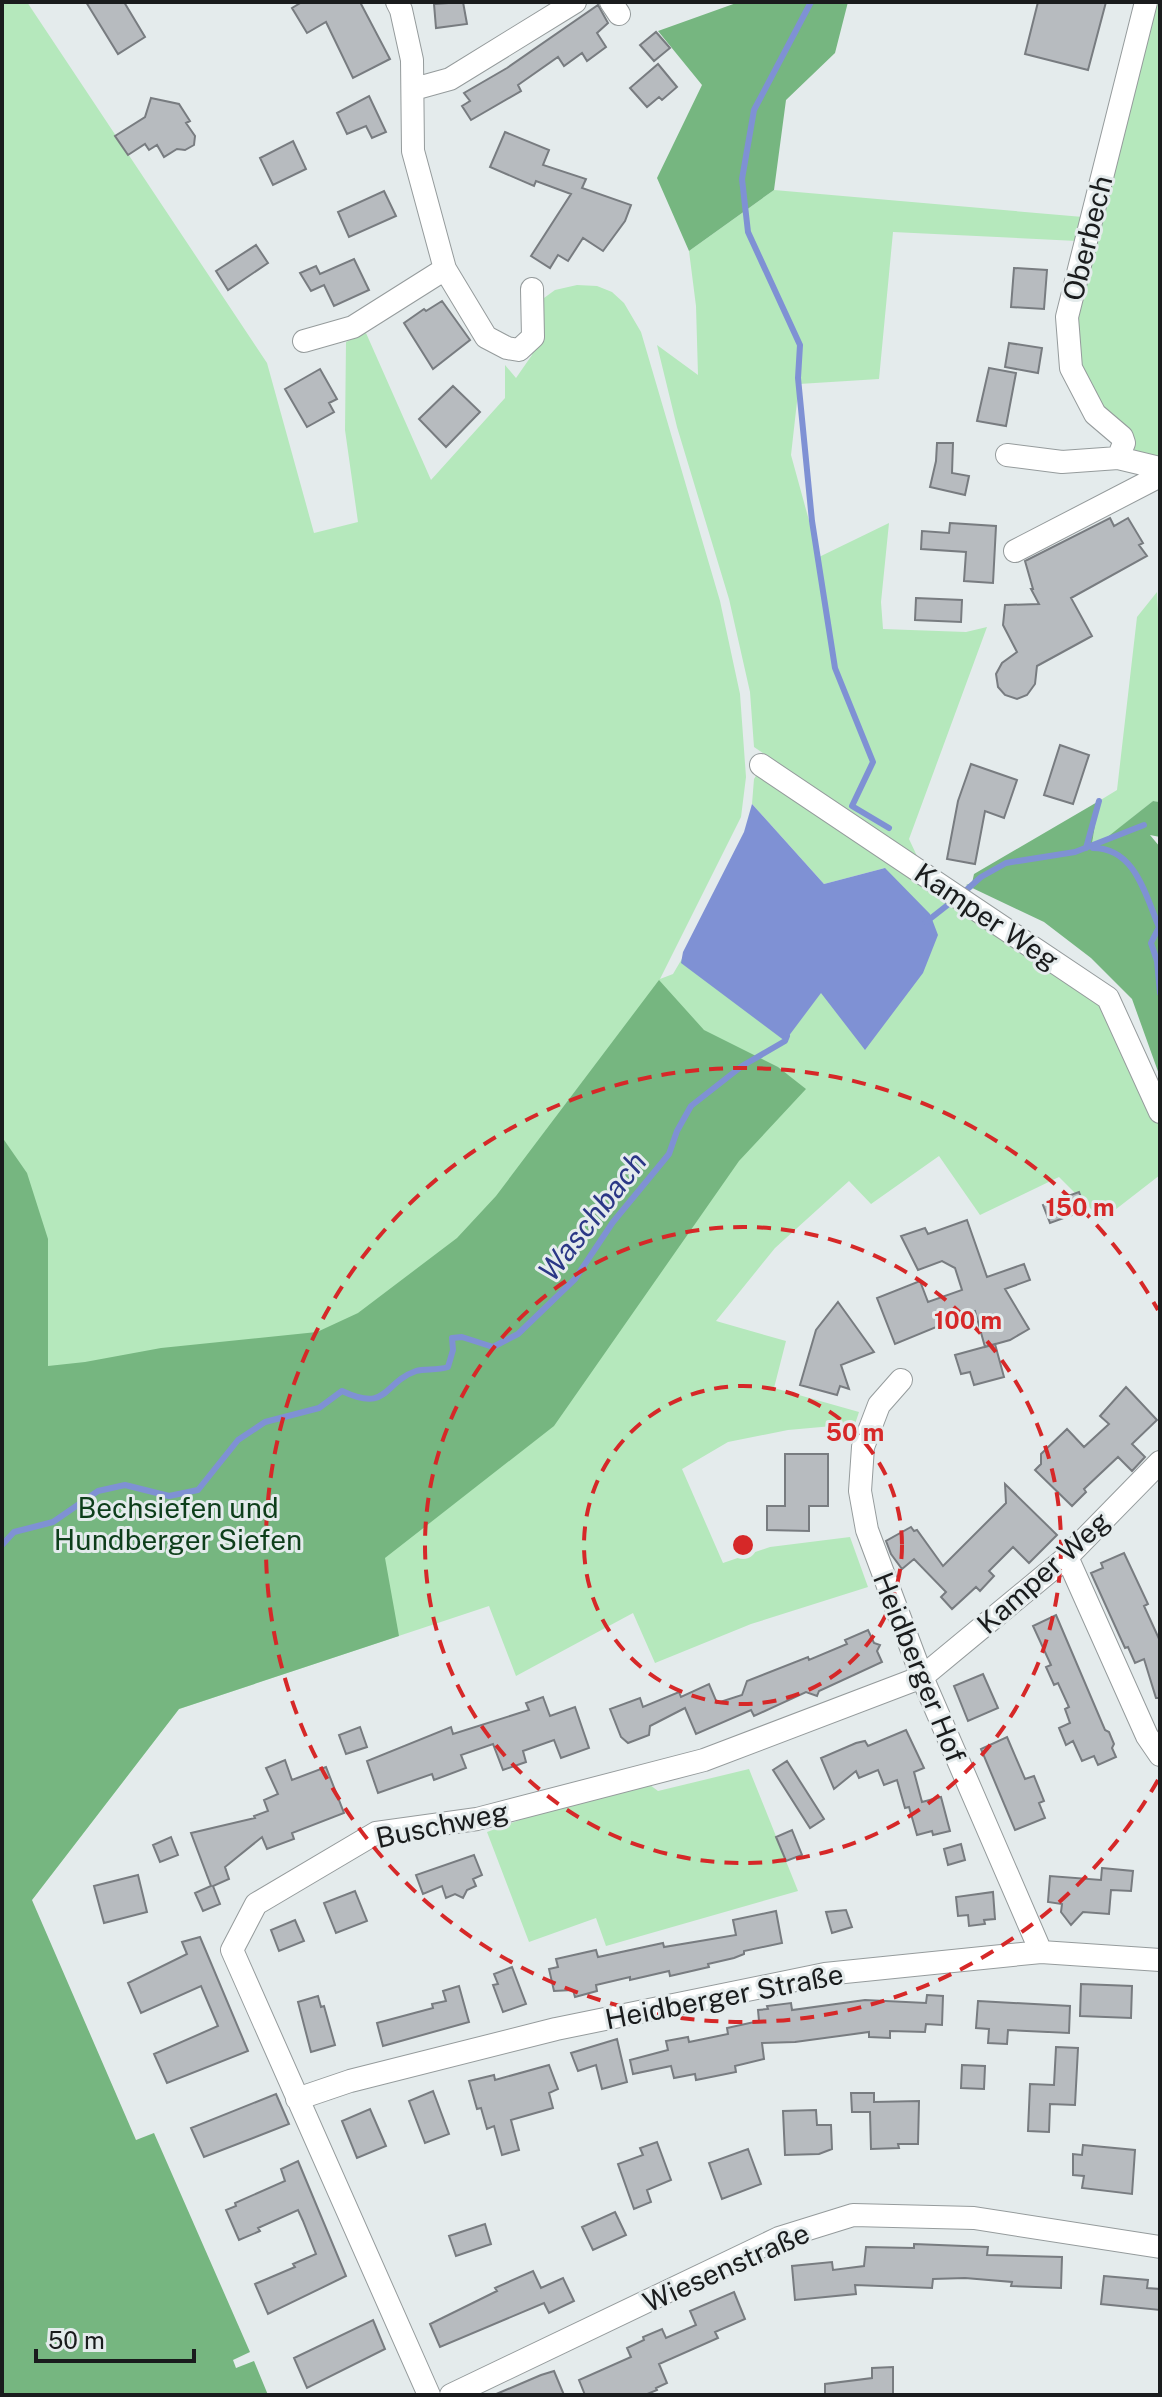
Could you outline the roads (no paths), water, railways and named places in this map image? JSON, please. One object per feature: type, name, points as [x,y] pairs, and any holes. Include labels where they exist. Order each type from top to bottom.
[{"type":"street","points":[[414,89],[450,79],[575,2]]},
{"type":"street","name":"Oberbech","points":[[1118,458],[1124,443],[1122,437],[1095,414],[1071,368],[1067,317],[1146,2]]},
{"type":"street","points":[[404,5],[414,89],[413,151],[445,269],[486,337],[507,348],[519,350],[533,337],[532,289]]},
{"type":"street","points":[[304,341],[353,327],[445,269]]},
{"type":"street","points":[[1007,455],[1062,462],[1118,458],[1160,468]]},
{"type":"street","points":[[1015,551],[1160,476]]},
{"type":"street","name":"Kamper Weg","points":[[761,765],[1108,998],[1160,1112]]},
{"type":"street","name":"Heidberger Hof","points":[[901,1380],[879,1405],[863,1447],[860,1491],[867,1530],[922,1677],[1041,1952]]},
{"type":"street","name":"Kamper Weg","points":[[922,1677],[1067,1557],[1160,1462]]},
{"type":"street","points":[[1067,1557],[1147,1736],[1160,1755]]},
{"type":"street","name":"Buschweg","points":[[429,2395],[232,1950],[256,1904],[376,1833],[477,1819],[704,1760],[922,1677]]},
{"type":"street","name":"Heidberger Straße","points":[[297,2099],[350,2081],[556,2029],[825,1974],[1041,1952],[1160,1960]]},
{"type":"street","name":"Wiesenstraße","points":[[451,2395],[779,2238],[853,2215],[974,2218],[1160,2247]]},
{"type":"water","points":[[752,804],[824,884],[885,868],[930,914],[938,935],[923,973],[865,1050],[821,993],[785,1041],[681,963],[683,952],[744,832]]},
{"type":"waterway","points":[[811,2],[754,110],[742,179],[748,232],[800,345],[798,378],[812,521],[835,668],[873,762],[852,806],[889,828]]},
{"type":"waterway","name":"Waschbach","points":[[1086,848],[1099,801]]},
{"type":"waterway","name":"Waschbach","points":[[963,893],[981,877],[1006,863],[1075,852],[1144,825]]},
{"type":"waterway","points":[[1093,848],[1119,856],[1129,864],[1143,888],[1159,927],[1151,943],[1157,961],[1160,993]]},
{"type":"waterway","name":"Waschbach","points":[[926,922],[954,900]]},
{"type":"waterway","name":"Waschbach","points":[[2,1545],[14,1532],[53,1522],[98,1491],[125,1485],[169,1496],[198,1490],[238,1440],[265,1422],[319,1408],[342,1391],[357,1397],[377,1398],[416,1371],[448,1367],[453,1350],[452,1338],[462,1337],[493,1347],[518,1334],[575,1279],[613,1222],[669,1154],[691,1106],[742,1066],[785,1041],[787,1036]]},
{"type":"park label","name":"Bechsiefen und Hundberger Siefen","points":[[178,1523]]}]
